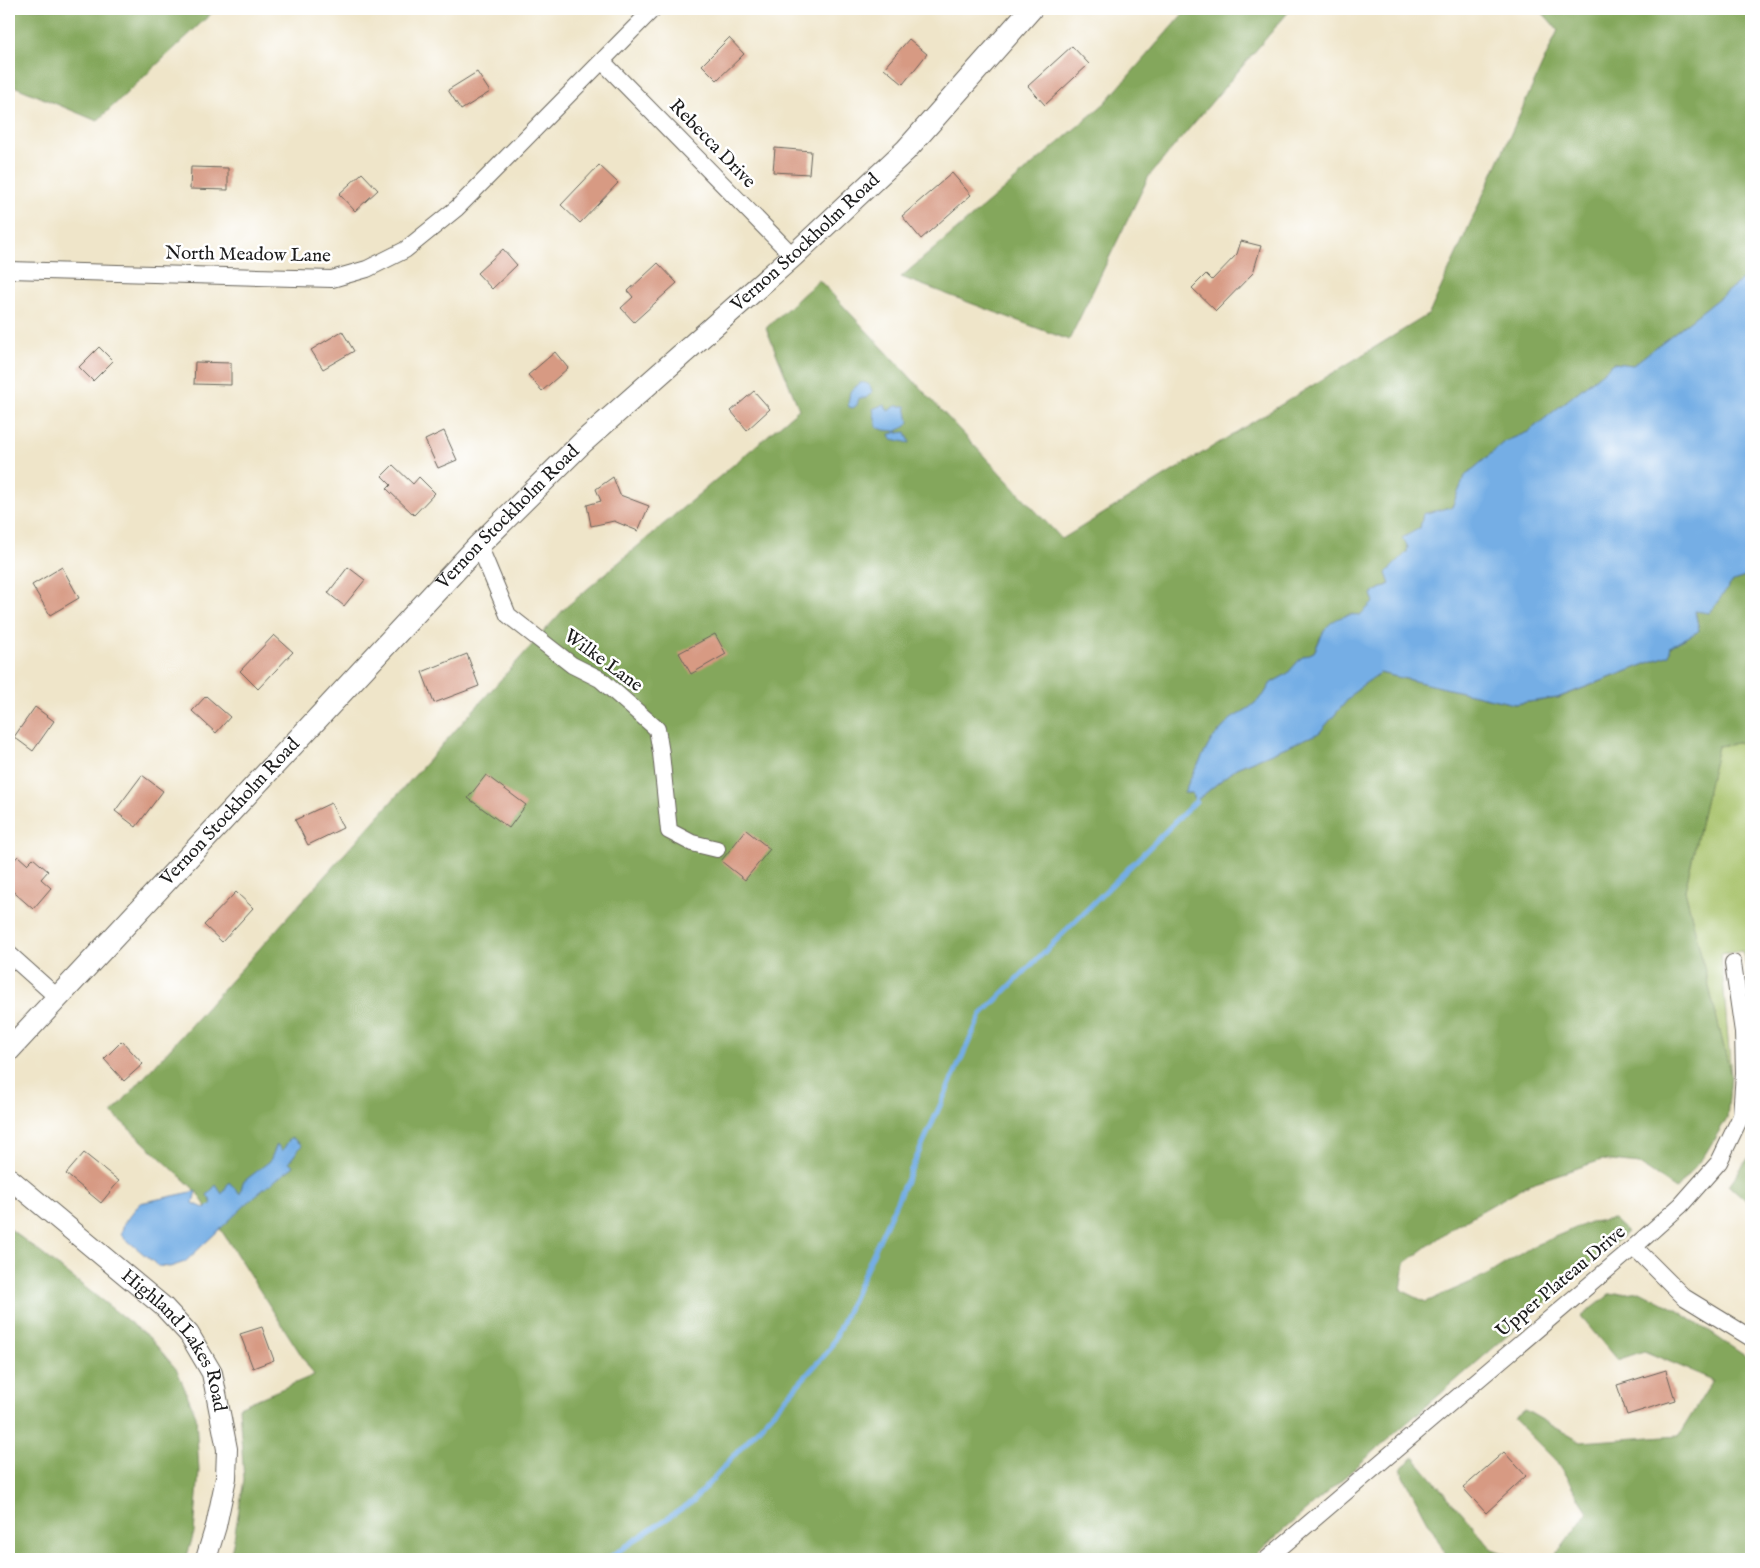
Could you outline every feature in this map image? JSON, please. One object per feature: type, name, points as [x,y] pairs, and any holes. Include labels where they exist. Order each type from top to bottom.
[{"type":"main road","name":"Vernon Stockholm Road","points":[[9,1050],[479,545],[583,442],[793,256],[906,150],[1032,9]]},
{"type":"street","name":"North Meadow Lane","points":[[9,270],[332,278],[368,269],[405,250],[457,208],[653,9]]},
{"type":"street","name":"Rebecca Drive","points":[[602,61],[793,256]]},
{"type":"street","name":"Wilke Lane","points":[[479,545],[508,615],[572,666],[600,679],[657,729],[669,831],[692,843],[717,849]]},
{"type":"street","points":[[9,954],[57,997]]},
{"type":"street","name":"Upper Plateau Drive","points":[[1267,1559],[1634,1247],[1680,1205],[1719,1162],[1741,1116],[1744,1074],[1743,1032],[1733,963]]},
{"type":"street","name":"Highland Lakes Road","points":[[9,1178],[164,1307],[189,1334],[212,1373],[227,1450],[226,1478],[216,1526],[206,1559]]},
{"type":"street","points":[[1634,1247],[1684,1297],[1751,1338]]},
{"type":"green space","points":[[9,9],[216,9],[97,121],[9,84]]},
{"type":"green space","points":[[1187,9],[1291,9],[1149,176],[1069,340],[901,277],[1105,103]]},
{"type":"green space","points":[[1539,9],[1751,9],[1751,273],[1633,365],[1614,363],[1528,432],[1506,441],[1465,476],[1452,507],[1423,514],[1420,528],[1408,547],[1407,552],[1386,573],[1391,583],[1371,594],[1374,602],[1360,616],[1350,614],[1321,636],[1314,652],[1301,658],[1287,674],[1271,683],[1263,696],[1249,708],[1231,719],[1212,739],[1184,793],[1192,793],[1196,801],[1236,768],[1319,733],[1357,689],[1380,673],[1514,704],[1558,698],[1669,655],[1671,646],[1699,631],[1695,610],[1709,613],[1733,581],[1751,575],[1751,741],[1718,746],[1685,890],[1731,1076],[1727,1118],[1704,1156],[1676,1189],[1639,1164],[1602,1160],[1529,1184],[1455,1226],[1405,1263],[1401,1290],[1426,1302],[1487,1275],[1533,1246],[1590,1222],[1613,1219],[1627,1232],[1250,1559],[229,1559],[244,1480],[239,1407],[314,1375],[196,1191],[112,1113],[565,608],[799,409],[766,328],[819,280],[1062,539],[1429,314],[1558,30]]},
{"type":"green space","points":[[1751,741],[1751,978],[1748,975],[1742,951],[1721,954],[1731,1076],[1685,890],[1718,746]]},
{"type":"green space","points":[[1751,1154],[1751,1205],[1729,1185]]},
{"type":"green space","points":[[9,1228],[150,1338],[177,1370],[196,1416],[199,1471],[194,1533],[186,1559],[9,1559]]},
{"type":"green space","points":[[1640,1291],[1677,1310],[1751,1360],[1751,1559],[1553,1559],[1588,1512],[1555,1460],[1514,1419],[1525,1410],[1581,1442],[1679,1435],[1713,1380],[1644,1351],[1617,1360],[1581,1317],[1609,1295]]},
{"type":"green space","points":[[1414,1457],[1492,1549],[1520,1559],[1448,1559],[1400,1469]]},
{"type":"water","points":[[1751,273],[1751,575],[1733,581],[1709,613],[1695,611],[1699,631],[1671,646],[1669,655],[1557,698],[1514,704],[1380,673],[1357,689],[1319,733],[1236,768],[1196,801],[1192,793],[1184,793],[1212,739],[1231,719],[1249,708],[1263,696],[1271,683],[1287,674],[1301,658],[1314,652],[1324,631],[1332,622],[1348,615],[1360,615],[1374,602],[1371,594],[1390,584],[1386,573],[1407,552],[1408,547],[1402,538],[1420,528],[1423,514],[1452,507],[1465,476],[1506,441],[1528,432],[1614,363],[1633,365]]},
{"type":"water","points":[[860,383],[868,384],[872,392],[866,398],[859,398],[857,405],[853,408],[849,407],[850,392]]},
{"type":"water","points":[[884,404],[888,411],[896,406],[906,406],[909,422],[905,427],[896,431],[897,433],[906,432],[910,443],[892,439],[890,434],[895,433],[895,431],[877,427],[873,409]]},
{"type":"water","points":[[291,1137],[302,1145],[289,1162],[294,1166],[256,1195],[185,1262],[170,1267],[158,1266],[121,1235],[124,1223],[140,1203],[196,1191],[193,1203],[206,1209],[212,1203],[207,1195],[216,1185],[222,1194],[229,1182],[240,1194],[243,1182],[270,1161],[277,1144],[282,1151]]},
{"type":"building","points":[[729,38],[744,54],[717,80],[702,65]]},
{"type":"building","points":[[909,39],[927,54],[903,84],[884,68]]},
{"type":"building","points":[[1072,46],[1089,64],[1045,105],[1028,86]]},
{"type":"building","points":[[477,72],[490,92],[461,110],[448,90]]},
{"type":"building","points":[[775,148],[811,151],[809,174],[773,172]]},
{"type":"building","points":[[599,165],[618,183],[580,223],[561,205]]},
{"type":"building","points":[[191,167],[228,168],[228,190],[190,189]]},
{"type":"building","points":[[362,173],[378,190],[355,211],[339,194]]},
{"type":"building","points":[[952,173],[971,195],[921,239],[902,216]]},
{"type":"building","points":[[1241,241],[1261,246],[1253,273],[1216,311],[1192,288],[1206,274],[1212,280],[1237,254]]},
{"type":"building","points":[[503,249],[517,265],[492,289],[477,273]]},
{"type":"building","points":[[658,263],[677,283],[634,322],[621,308],[633,297],[628,291]]},
{"type":"building","points":[[342,331],[354,351],[323,369],[311,350]]},
{"type":"building","points":[[99,347],[113,361],[93,381],[79,367]]},
{"type":"building","points":[[555,352],[568,368],[542,391],[528,375]]},
{"type":"building","points":[[195,362],[231,363],[231,385],[194,384]]},
{"type":"building","points":[[754,391],[770,409],[747,430],[731,411]]},
{"type":"building","points":[[444,431],[457,460],[438,468],[425,440]]},
{"type":"building","points":[[393,465],[413,484],[419,477],[435,493],[414,515],[387,489],[391,485],[382,476]]},
{"type":"building","points":[[613,477],[620,495],[649,506],[638,531],[614,521],[591,526],[587,505],[601,501],[596,489]]},
{"type":"building","points":[[62,567],[79,598],[50,615],[32,585]]},
{"type":"building","points":[[348,567],[365,580],[344,606],[328,593]]},
{"type":"building","points":[[715,634],[726,654],[691,674],[679,653]]},
{"type":"building","points":[[274,635],[293,652],[258,689],[240,671]]},
{"type":"building","points":[[467,654],[479,686],[434,703],[422,672]]},
{"type":"building","points":[[206,696],[230,717],[216,733],[192,711]]},
{"type":"building","points":[[35,707],[54,721],[33,751],[14,737]]},
{"type":"building","points":[[142,775],[163,791],[136,827],[115,811]]},
{"type":"building","points":[[486,775],[526,805],[509,828],[468,798]]},
{"type":"building","points":[[331,803],[343,828],[308,845],[295,820]]},
{"type":"building","points":[[746,830],[770,849],[745,880],[721,861]]},
{"type":"building","points":[[18,856],[27,864],[33,858],[48,871],[41,879],[51,888],[33,909],[9,888],[9,866]]},
{"type":"building","points":[[236,892],[253,908],[222,942],[204,925]]},
{"type":"building","points":[[122,1041],[143,1064],[124,1081],[104,1059]]},
{"type":"building","points":[[84,1153],[119,1181],[101,1203],[66,1174]]},
{"type":"building","points":[[262,1327],[274,1360],[253,1368],[240,1334]]},
{"type":"building","points":[[1666,1370],[1675,1400],[1627,1415],[1617,1385]]},
{"type":"building","points":[[1504,1452],[1526,1476],[1486,1513],[1463,1488]]},
{"type":"waterway","points":[[607,1559],[693,1501],[830,1349],[981,1015],[1196,801]]}]
